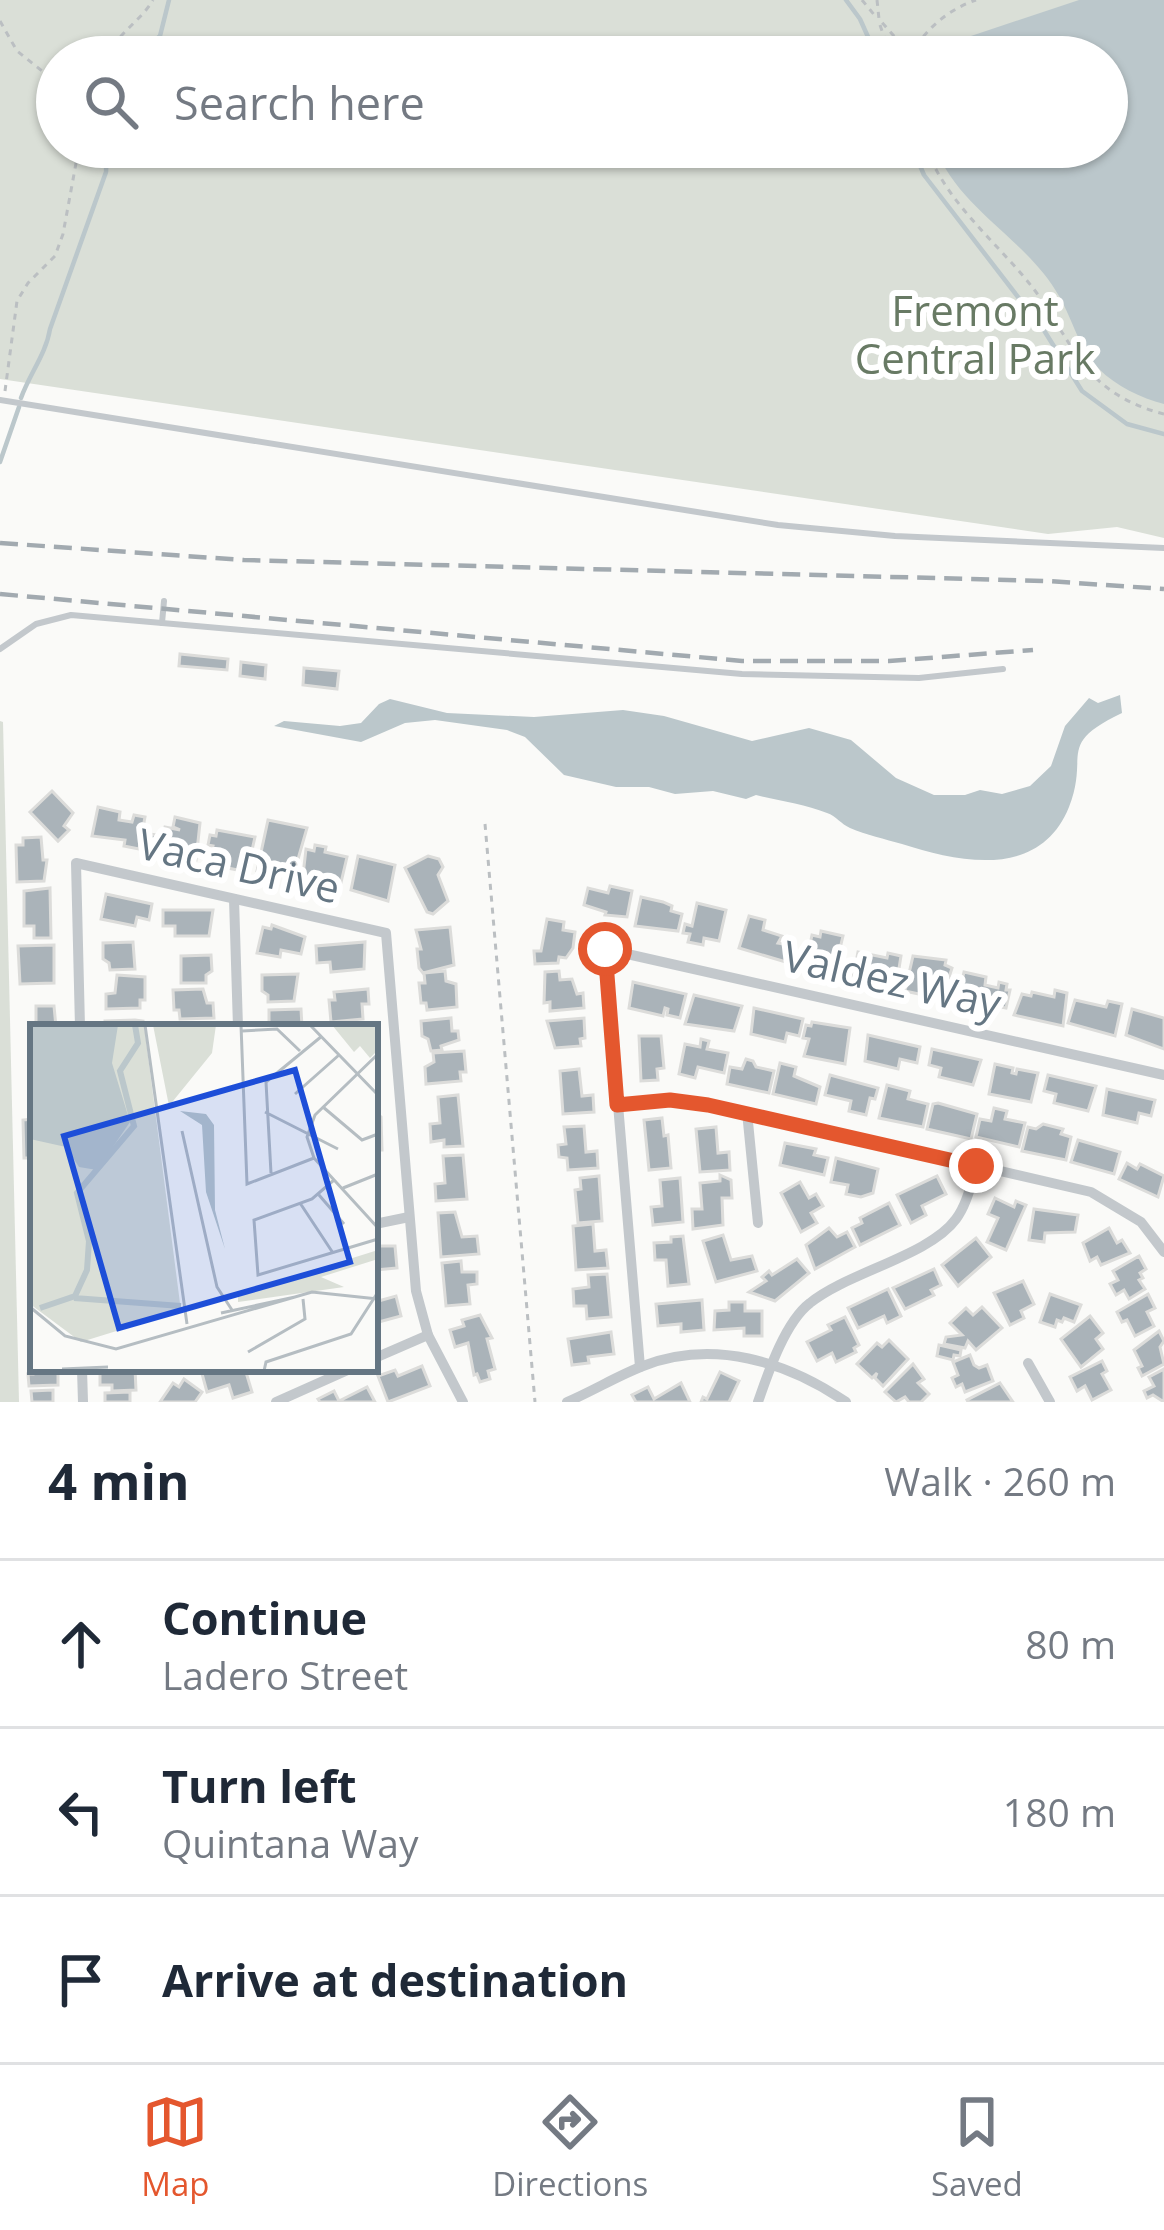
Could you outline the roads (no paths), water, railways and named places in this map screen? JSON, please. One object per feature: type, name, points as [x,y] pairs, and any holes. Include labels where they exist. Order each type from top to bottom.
[{"type":"street","name":"Vaca Drive","points":[[80,1024],[76,863],[386,933],[410,1217]]},
{"type":"street","points":[[234,898],[238,1024]]},
{"type":"street","name":"Valdez Way","points":[[617,1105],[605,949],[1164,1075]]},
{"type":"street","points":[[640,1367],[617,1105],[670,1100],[747,1112],[1091,1192],[1141,1222],[1164,1252]]},
{"type":"street","points":[[747,1112],[758,1223]]},
{"type":"street","points":[[758,1402],[771,1363],[806,1305],[841,1283],[933,1240],[956,1220],[976,1166]]},
{"type":"street","points":[[378,1223],[410,1217],[416,1291],[428,1334],[463,1402]]},
{"type":"street","points":[[378,1357],[428,1334]]},
{"type":"street","points":[[567,1402],[673,1356],[718,1353],[771,1363],[818,1383],[845,1402]]},
{"type":"street","points":[[1028,1364],[1050,1402]]},
{"type":"street","points":[[276,1402],[343,1372]]},
{"type":"lane","points":[[1,400],[778,524],[895,536],[1164,548]]},
{"type":"lane","points":[[162,623],[164,601]]},
{"type":"lane","points":[[0,649],[37,624],[59,617],[742,674],[920,678],[1003,668]]},
{"type":"waterway","points":[[160,36],[169,0]]},
{"type":"waterway","points":[[846,0],[868,36]]},
{"type":"waterway","points":[[21,398],[45,347],[106,168]]},
{"type":"waterway","points":[[921,168],[1045,332],[1082,391],[1127,424],[1164,434]]},
{"type":"waterway","points":[[0,462],[19,407]]},
{"type":"railway","points":[[0,543],[244,560],[1047,581],[1164,589]]},
{"type":"railway","points":[[0,594],[742,661],[889,661],[1033,650]]},
{"type":"park label","name":"Fremont Central Park","points":[[975,336]]}]
